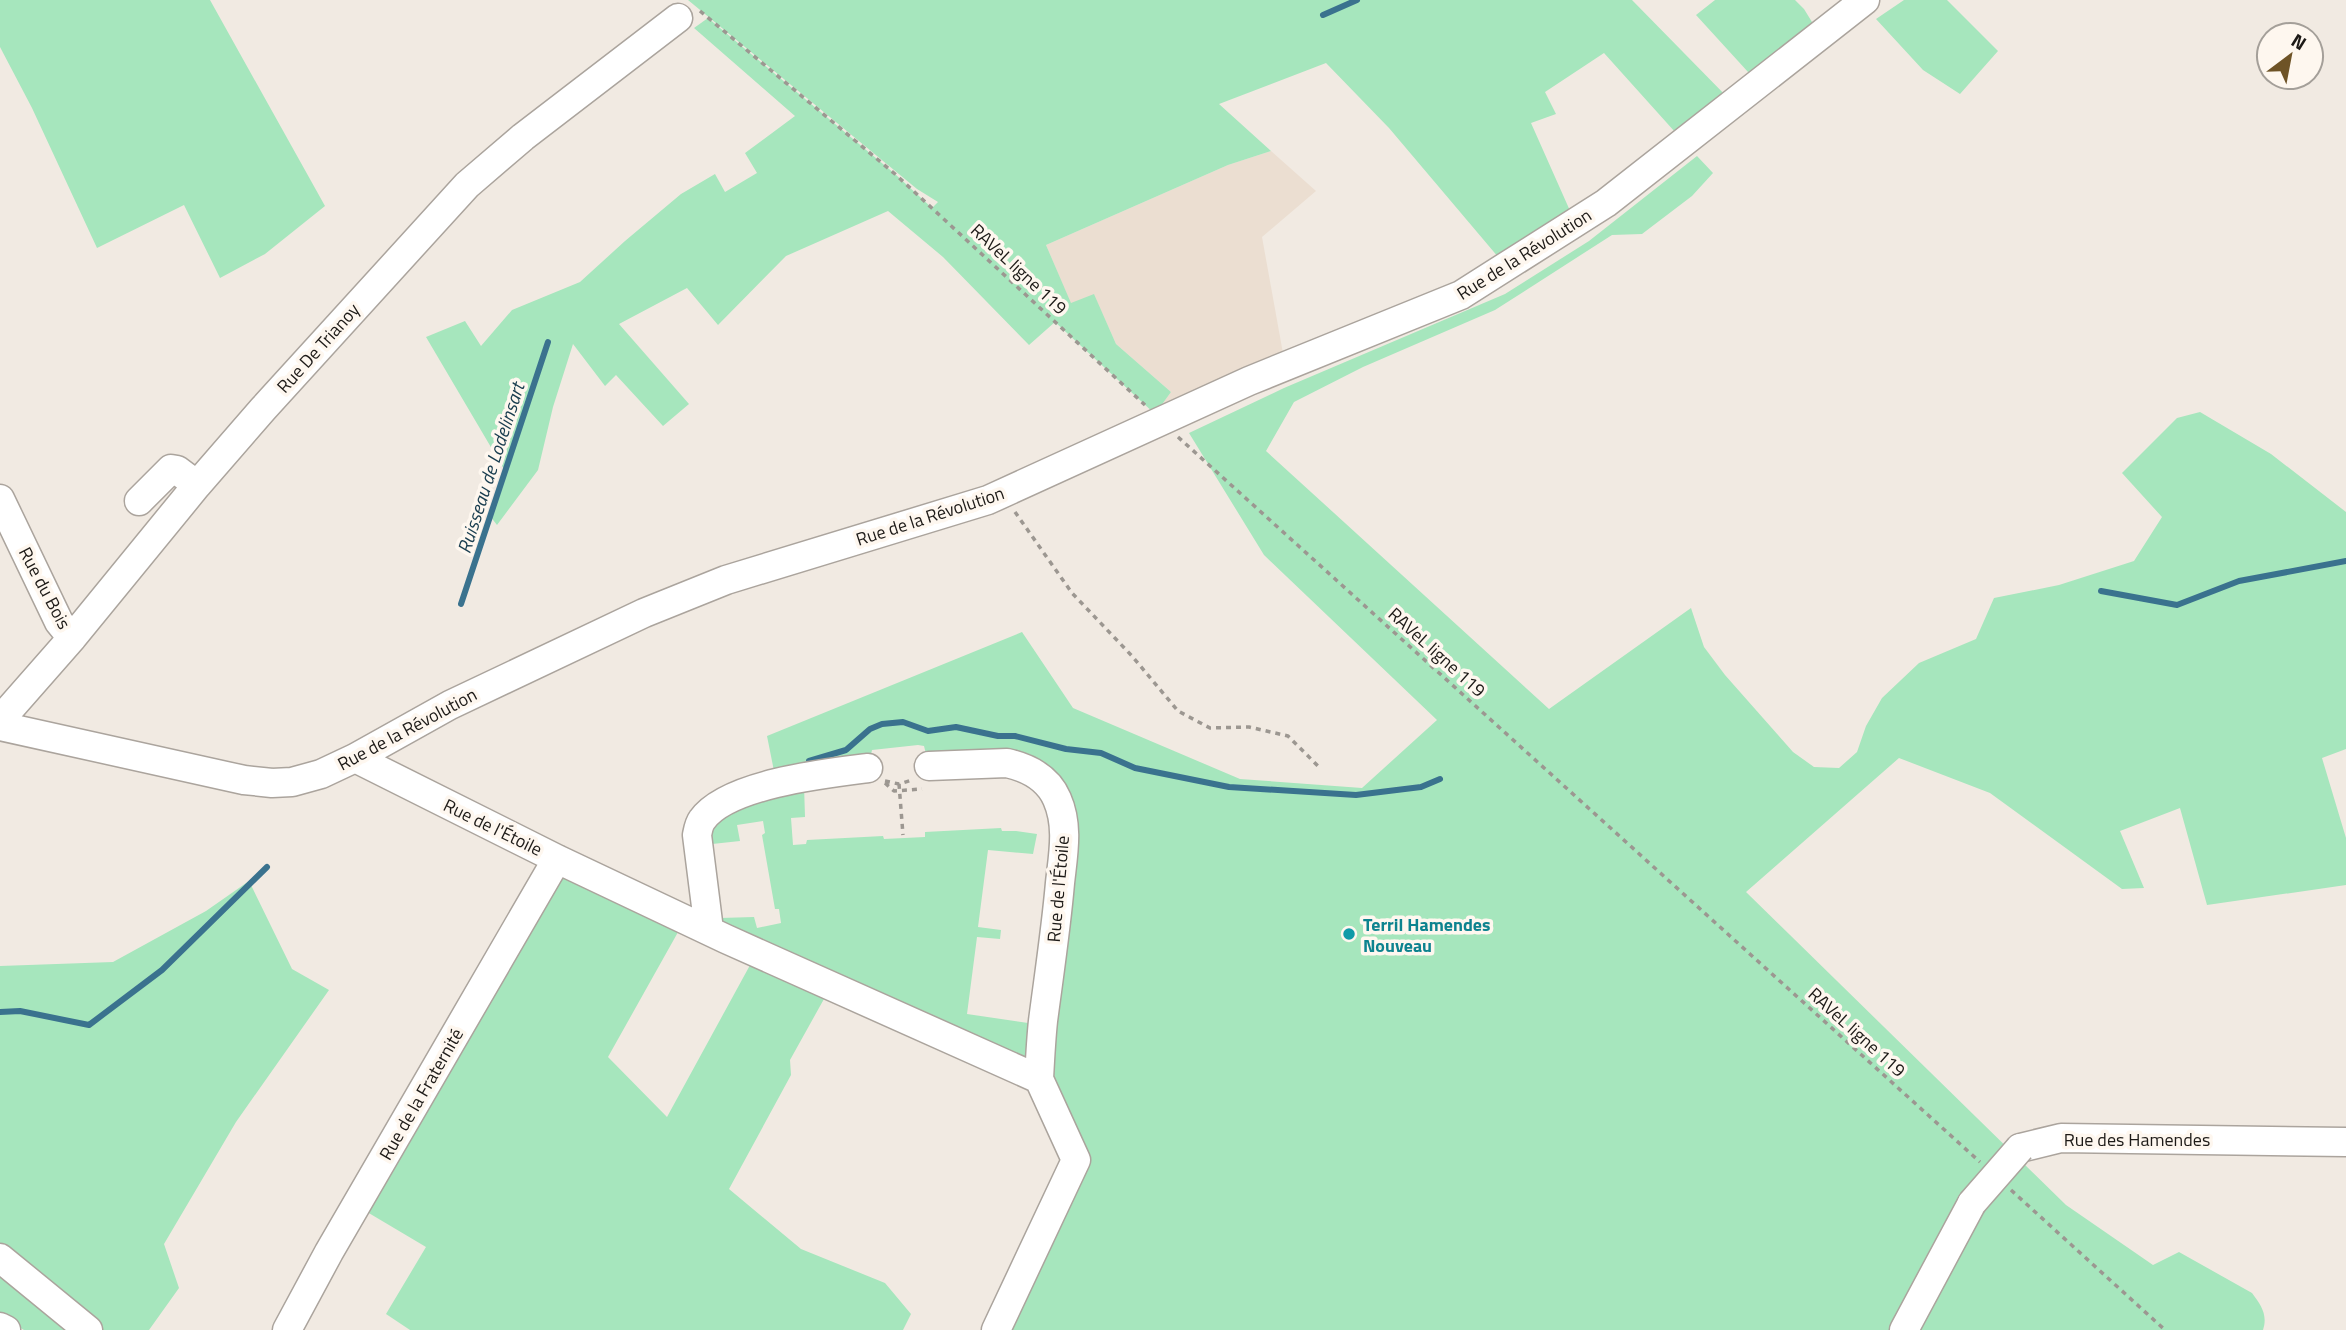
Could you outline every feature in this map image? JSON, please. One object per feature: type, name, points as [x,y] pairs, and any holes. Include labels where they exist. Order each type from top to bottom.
[{"type":"street","name":"Rue de la Révolution","points":[[0,726],[244,780],[272,783],[299,781],[355,758],[450,705],[655,608],[726,580],[988,500],[1249,380],[1461,295],[1606,203],[1865,0]]},
{"type":"street","name":"Rue De Trianoy","points":[[0,720],[263,409],[467,185],[523,137],[685,12]]},
{"type":"street","points":[[139,501],[171,470],[177,470],[197,485]]},
{"type":"street","name":"Rue du Bois","points":[[0,499],[59,622],[72,638]]},
{"type":"street","name":"Rue de l'Étoile","points":[[355,758],[556,859],[1039,1079]]},
{"type":"street","name":"Rue de l'Étoile","points":[[927,777],[1007,763],[1016,765],[1046,780],[1062,812],[1065,833],[1057,922],[1042,1025],[1039,1079],[1076,1160],[996,1330]]},
{"type":"street","points":[[709,930],[697,835],[701,821],[711,811],[766,785],[820,774],[876,775]]},
{"type":"street","name":"Rue de la Fraternité","points":[[286,1330],[556,859]]},
{"type":"street","name":"Rue des Hamendes","points":[[1904,1330],[1972,1203],[2020,1148],[2061,1138],[2346,1142]]},
{"type":"street","points":[[0,1258],[88,1330]]},
{"type":"street","points":[[0,1327],[6,1330]]},
{"type":"path","name":"RAVeL ligne 119","points":[[685,12],[895,174],[1161,420],[1986,1168]]},
{"type":"path","points":[[1002,494],[1072,593],[1132,656],[1178,711],[1210,727],[1249,727],[1288,736],[1318,766]]},
{"type":"path","points":[[876,775],[900,784],[927,777]]},
{"type":"path","points":[[876,775],[890,789],[900,791],[927,777]]},
{"type":"path","points":[[900,784],[903,835]]},
{"type":"path","points":[[2006,1186],[2165,1330]]},
{"type":"shaded area","points":[[1271,151],[1316,191],[1262,237],[1284,359],[1155,414],[1171,392],[1116,344],[1094,295],[1071,304],[1046,245],[1228,165]]},
{"type":"green space","points":[[0,0],[210,0],[325,206],[265,254],[220,278],[184,205],[97,248],[32,108],[0,47]]},
{"type":"green space","points":[[688,0],[1632,0],[1734,104],[1684,142],[1604,53],[1545,92],[1556,114],[1531,123],[1575,222],[1499,258],[1389,128],[1326,63],[1219,104],[1271,151],[1228,165],[1046,245],[1071,303],[1094,294],[1116,344],[1171,392],[1155,414],[1055,322],[1029,345],[943,257],[888,211],[786,256],[718,325],[687,288],[619,324],[689,404],[663,426],[616,375],[605,386],[573,344],[553,407],[538,470],[497,525],[490,516],[505,471],[426,337],[465,321],[481,346],[512,310],[580,282],[681,194],[715,174],[725,192],[757,173],[745,153],[795,116],[694,28],[708,18],[932,208],[938,202],[917,189]]},
{"type":"green space","points":[[1715,0],[1795,0],[1820,35],[1759,84],[1696,15]]},
{"type":"green space","points":[[1904,0],[1947,0],[1998,51],[1960,94],[1923,70],[1876,19]]},
{"type":"green space","points":[[1697,156],[1713,173],[1692,196],[1642,234],[1612,235],[1495,310],[1363,367],[1294,402],[1266,451],[1549,709],[1691,608],[1704,647],[1725,675],[1793,752],[1814,767],[1839,768],[1857,752],[1866,726],[1882,698],[1919,663],[1976,639],[1994,598],[2059,585],[2134,561],[2162,517],[2122,473],[2177,418],[2200,412],[2271,454],[2346,512],[2346,749],[2322,758],[2346,838],[2346,885],[2207,905],[2180,808],[2120,831],[2144,888],[2122,889],[1990,793],[1899,758],[1746,892],[2066,1205],[2153,1265],[2179,1252],[2252,1293],[2264,1315],[2263,1330],[987,1330],[1064,1168],[1039,1079],[726,939],[720,918],[754,917],[757,928],[781,923],[779,909],[775,909],[762,835],[765,833],[763,821],[737,825],[740,841],[703,845],[708,822],[756,795],[804,785],[805,817],[791,818],[793,845],[806,844],[807,840],[925,837],[925,832],[1001,828],[1002,831],[1037,834],[1033,854],[988,850],[978,927],[1001,930],[1000,939],[977,937],[967,1014],[1042,1025],[1061,874],[1046,780],[929,766],[924,746],[918,745],[872,750],[868,768],[774,771],[767,736],[1022,632],[1073,708],[1240,779],[1362,788],[1437,720],[1264,555],[1189,433],[1284,388],[1505,294],[1589,241]]},
{"type":"green space","points":[[559,865],[682,925],[608,1057],[667,1117],[755,956],[829,990],[790,1060],[791,1075],[729,1189],[801,1249],[885,1283],[911,1314],[903,1330],[410,1330],[386,1314],[426,1247],[362,1209]]},
{"type":"green space","points":[[249,881],[292,969],[329,990],[236,1122],[164,1244],[179,1288],[149,1330],[85,1330],[0,1265],[0,966],[113,962],[206,911]]},
{"type":"green space","points":[[0,1268],[77,1330],[24,1330],[0,1316]]},
{"type":"waterway","name":"Ruisseau de Lodelinsart","points":[[1323,15],[1357,0]]},
{"type":"waterway","name":"Ruisseau de Lodelinsart","points":[[461,604],[548,342]]},
{"type":"waterway","points":[[2101,591],[2177,605],[2239,581],[2346,561]]},
{"type":"waterway","points":[[809,761],[846,750],[870,729],[882,724],[903,722],[928,731],[956,727],[998,736],[1015,736],[1066,749],[1101,753],[1135,768],[1229,787],[1356,795],[1421,787],[1440,779]]},
{"type":"waterway","name":"Ruisseau de Lodelinsart","points":[[0,1012],[20,1011],[89,1025],[162,970],[267,867]]},
{"type":"place","name":"Terril Hamendes Nouveau","points":[[1349,934]]}]
